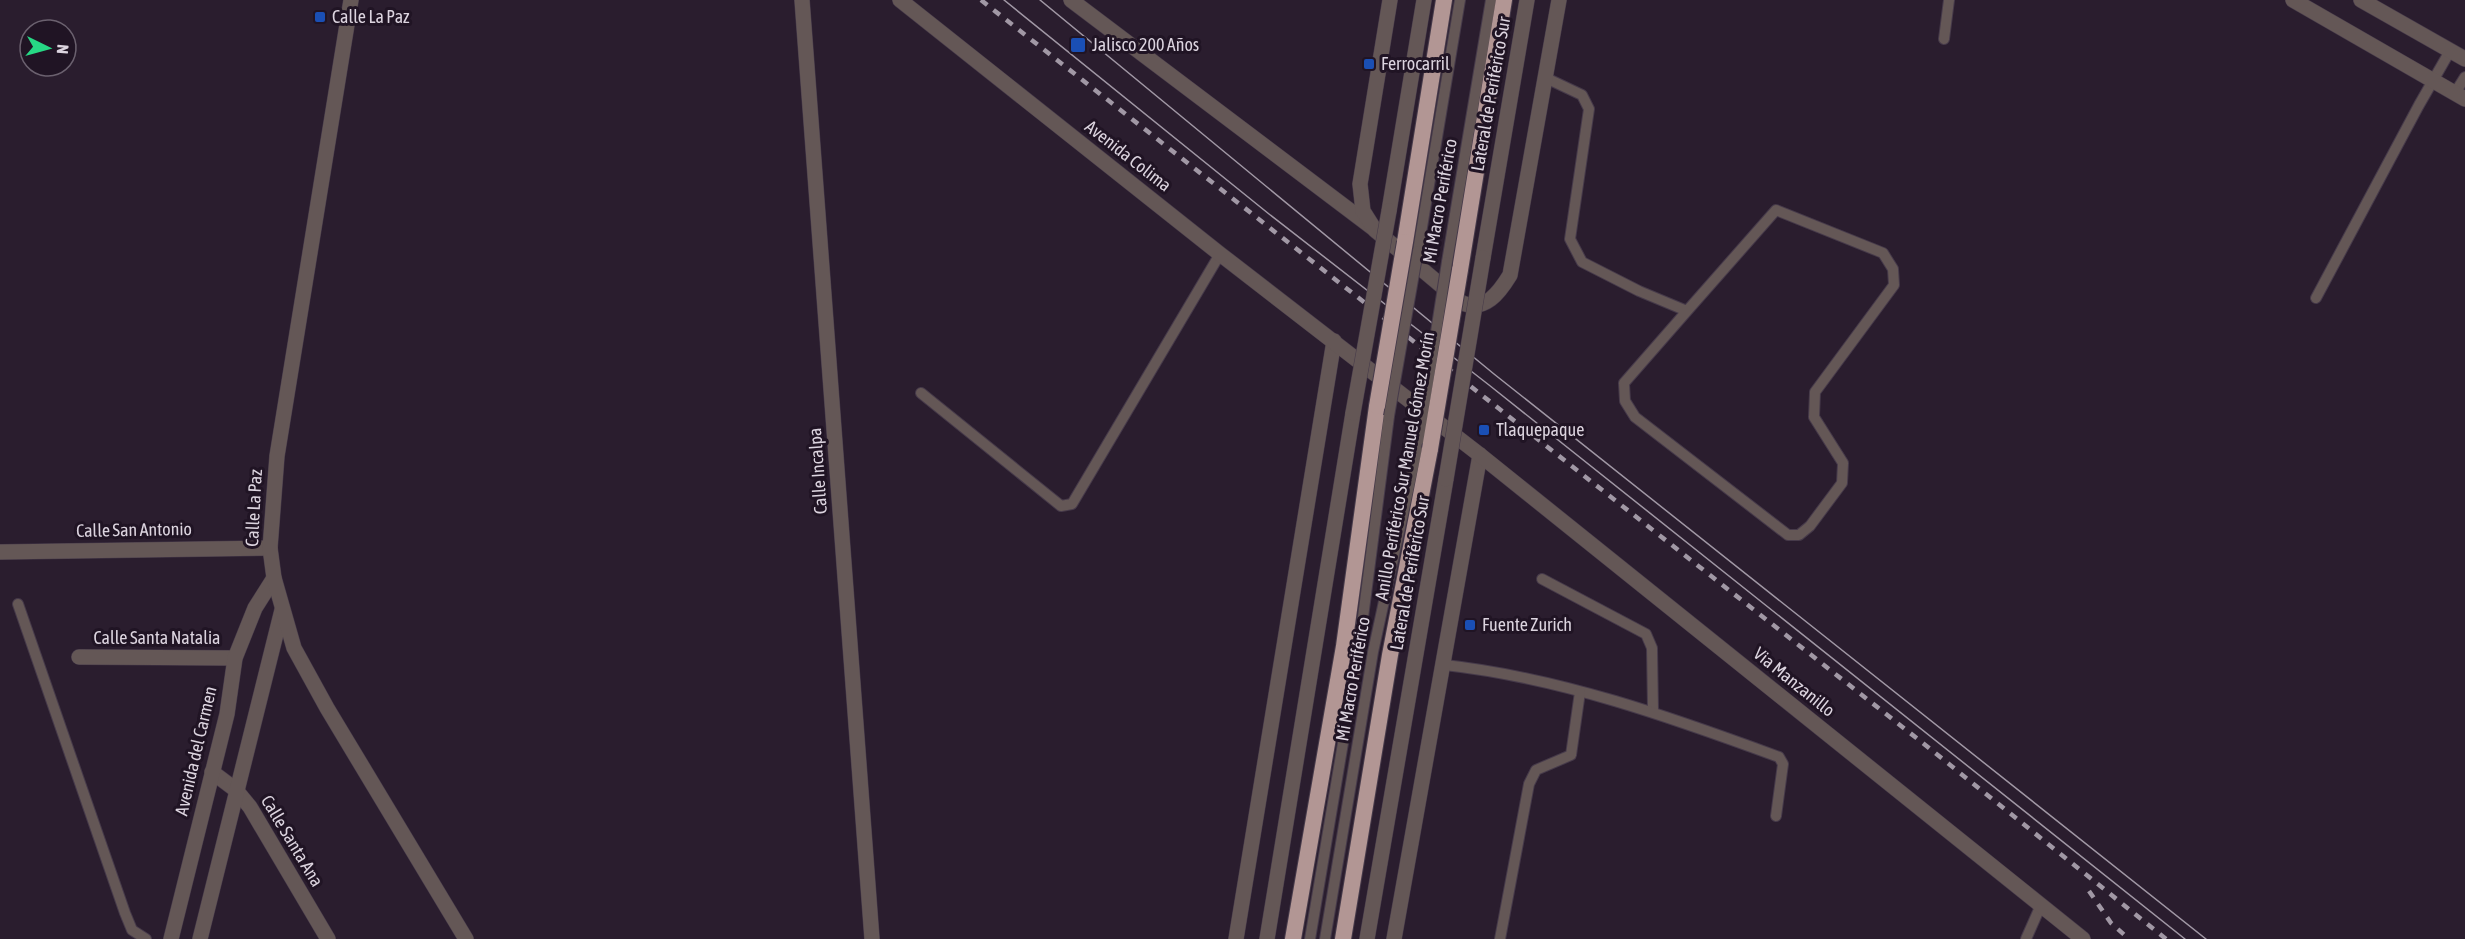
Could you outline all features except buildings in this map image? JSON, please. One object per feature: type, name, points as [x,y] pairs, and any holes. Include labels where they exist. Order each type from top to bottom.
[{"type":"highway","name":"Anillo Periférico Sur Manuel Gómez Morín","points":[[1293,939],[1411,246],[1444,0]]},
{"type":"highway","name":"Anillo Periférico Sur Manuel Gómez Morín","points":[[1343,939],[1454,266],[1504,0]]},
{"type":"street","name":"Calle La Paz","points":[[351,0],[277,456],[270,548],[274,578],[294,648],[321,698],[466,939]]},
{"type":"street","name":"Calle Incalpa","points":[[802,0],[872,939]]},
{"type":"street","name":"Avenida Colima","points":[[900,0],[1220,254],[1334,341]]},
{"type":"street","points":[[1071,0],[1375,230],[1462,303],[1471,306],[1486,302],[1498,294],[1510,275],[1559,0]]},
{"type":"street","points":[[1375,230],[1363,211],[1360,184],[1390,0]]},
{"type":"street","points":[[1267,939],[1353,413],[1424,0]]},
{"type":"street","name":"Lateral de Periférico Sur","points":[[1367,939],[1527,0]]},
{"type":"street","points":[[2293,0],[2460,96]]},
{"type":"street","points":[[2361,0],[2465,59]]},
{"type":"street","points":[[1236,939],[1334,341]]},
{"type":"street","name":"Via Manzanillo","points":[[1334,341],[1480,455],[2078,937]]},
{"type":"street","points":[[1394,939],[1445,665],[1480,455]]},
{"type":"street","name":"Calle San Antonio","points":[[0,552],[270,548]]},
{"type":"street","name":"Avenida del Carmen","points":[[171,939],[227,714],[235,658],[255,608],[274,578]]},
{"type":"street","points":[[200,939],[282,610]]},
{"type":"street","name":"Calle Santa Natalia","points":[[79,657],[235,658]]},
{"type":"street","name":"Calle Santa Ana","points":[[212,772],[236,790],[250,807],[328,939]]},
{"type":"lane","name":"Mi Macro Periférico","points":[[1411,246],[1460,0]]},
{"type":"lane","name":"Mi Macro Periférico","points":[[1454,266],[1491,0]]},
{"type":"lane","points":[[1944,39],[1949,0]]},
{"type":"lane","points":[[2316,298],[2450,51]]},
{"type":"lane","points":[[2460,96],[2465,77]]},
{"type":"lane","points":[[1546,78],[1582,95],[1589,109],[1570,239],[1582,262],[1639,291],[1687,311]]},
{"type":"lane","points":[[1776,210],[1883,253],[1893,269],[1894,285],[1815,392],[1814,417],[1843,463],[1845,472],[1842,483],[1810,526],[1799,535],[1788,536],[1635,417],[1625,401],[1624,383],[1687,311],[1776,210]]},
{"type":"lane","points":[[921,393],[1061,506],[1072,504],[1220,254]]},
{"type":"lane","name":"Mi Macro Periférico","points":[[1310,939],[1359,648],[1383,411]]},
{"type":"lane","name":"Mi Macro Periférico","points":[[1325,939],[1373,651],[1424,444]]},
{"type":"lane","points":[[1542,579],[1646,634],[1653,648],[1653,710]]},
{"type":"lane","points":[[18,604],[125,913],[132,930],[146,939]]},
{"type":"lane","points":[[1445,665],[1496,670],[1653,710],[1779,757],[1783,764],[1776,816]]},
{"type":"lane","points":[[1500,939],[1529,784],[1536,770],[1570,755],[1580,692]]},
{"type":"lane","points":[[2026,939],[2041,905]]},
{"type":"tram line","points":[[1004,0],[1269,214],[1489,385],[2185,939]]},
{"type":"tram line","points":[[1040,0],[1494,374],[2206,939]]},
{"type":"railway","points":[[981,0],[1924,744],[2166,939]]},
{"type":"railway","points":[[2089,891],[2111,923],[2129,939]]},
{"type":"place","name":"Calle La Paz","points":[[320,17]]},
{"type":"place","name":"Jalisco 200 Años","points":[[1078,45]]},
{"type":"place","name":"Ferrocarril","points":[[1369,64]]},
{"type":"place","name":"Tlaquepaque","points":[[1484,430]]},
{"type":"place","name":"Fuente Zurich","points":[[1470,625]]}]
